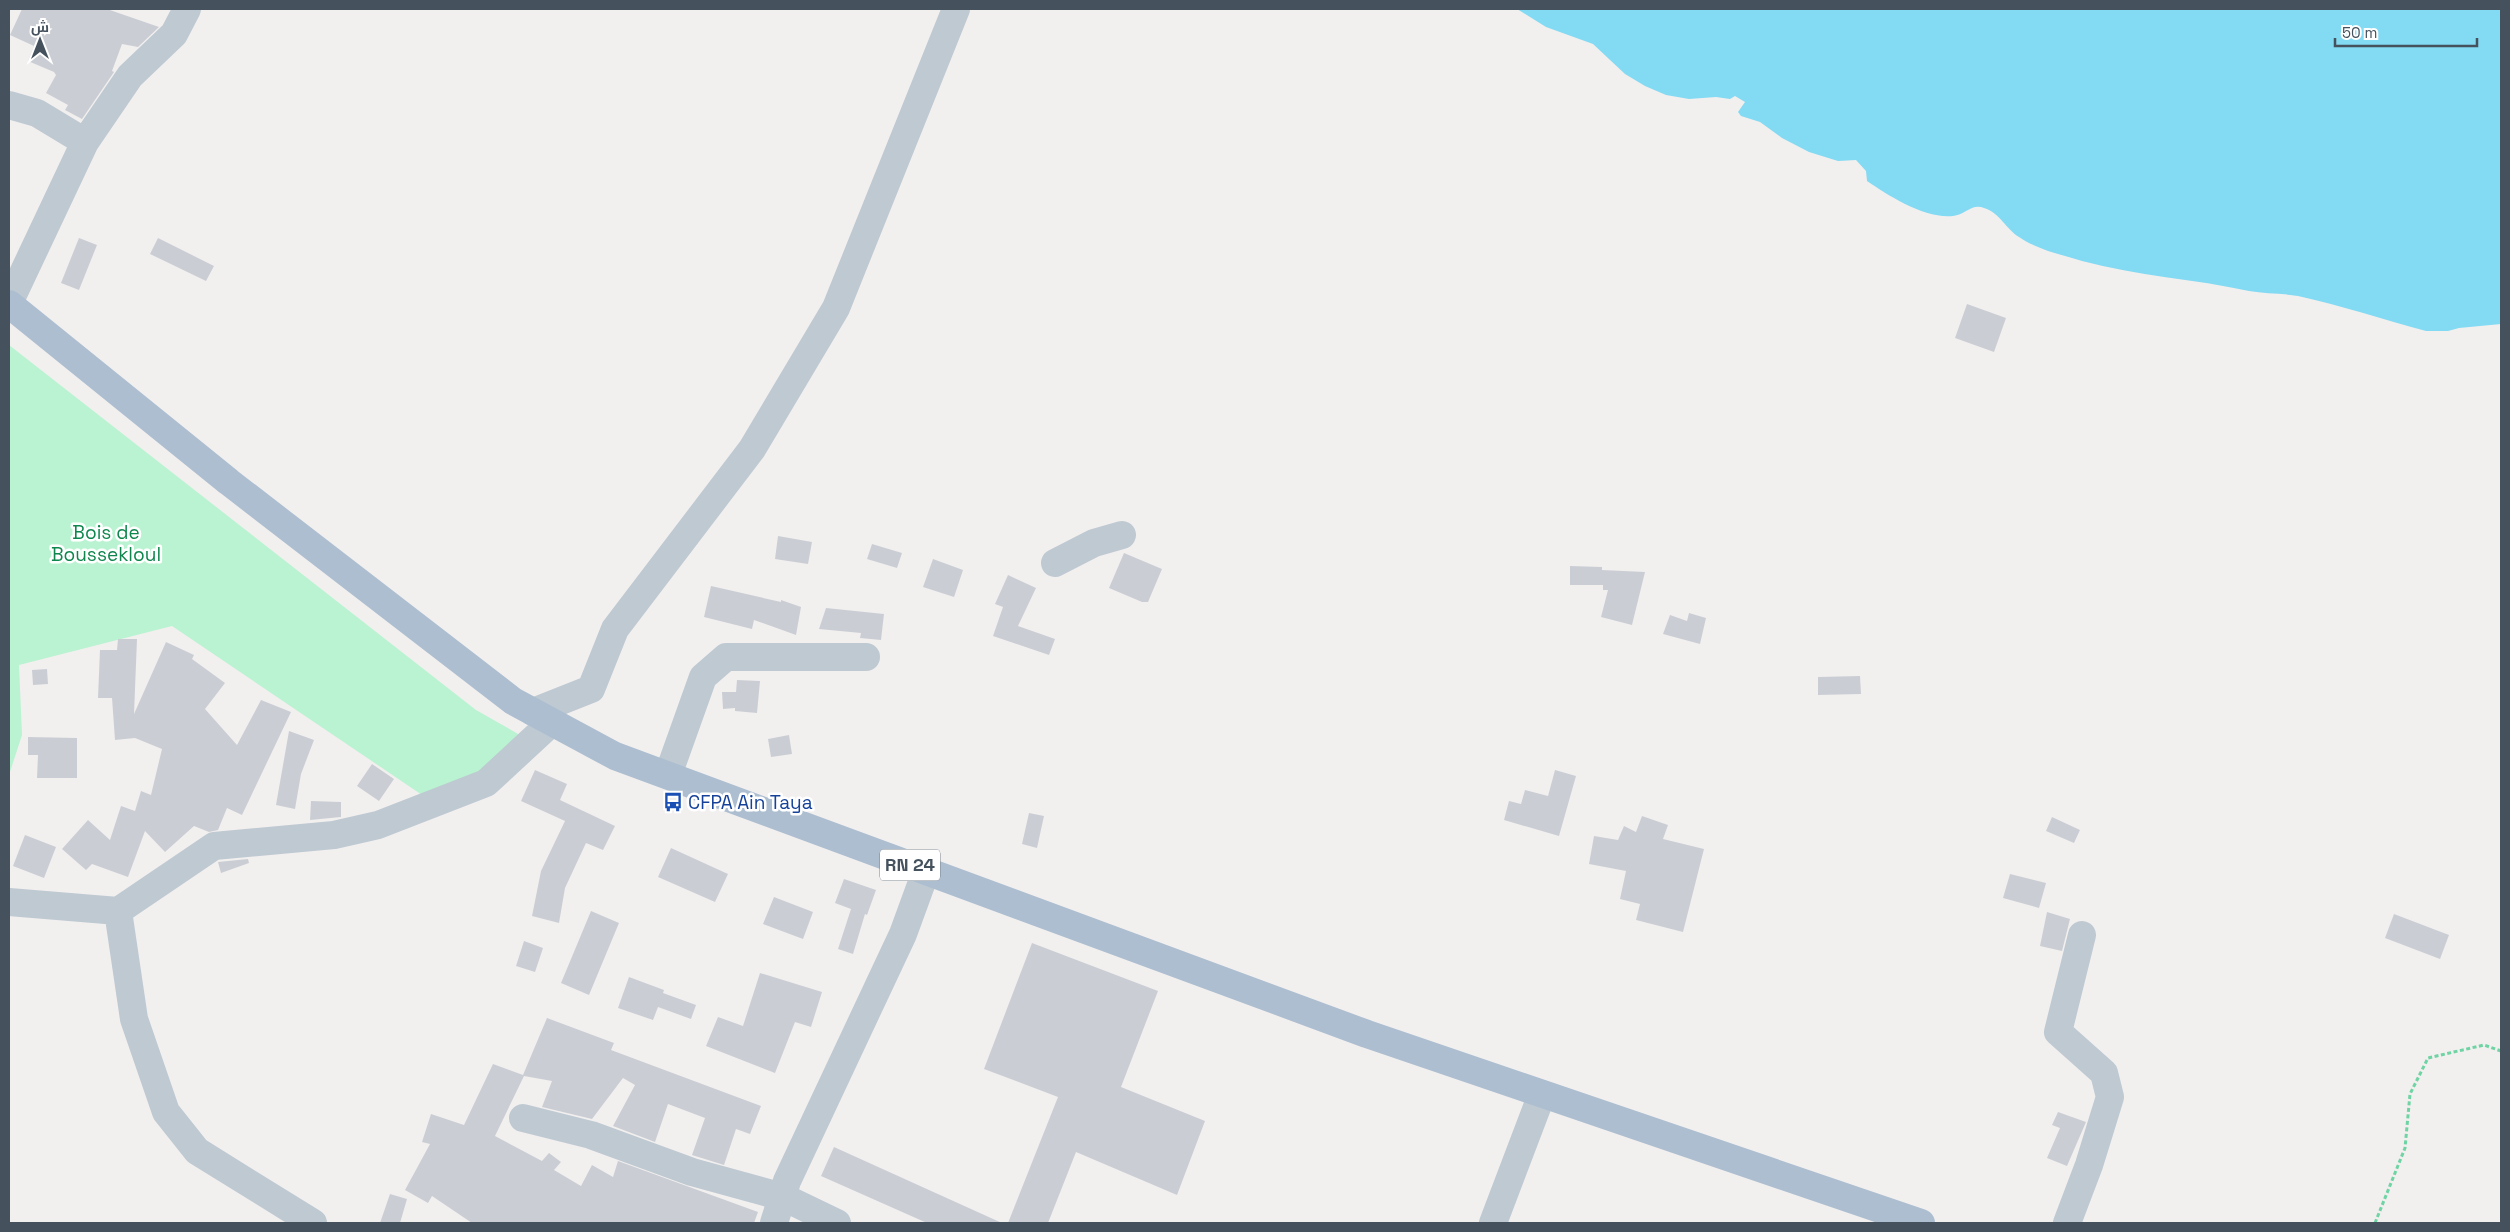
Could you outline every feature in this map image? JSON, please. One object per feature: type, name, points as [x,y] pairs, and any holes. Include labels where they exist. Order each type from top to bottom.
[{"type":"main road","name":"RN 24","points":[[9,304],[229,482],[513,701],[615,756],[1367,1034],[1921,1223]]},
{"type":"street","points":[[9,304],[85,142],[130,76],[174,34],[187,9]]},
{"type":"street","points":[[9,902],[118,911],[214,846],[334,835],[378,825],[486,783],[543,717],[591,689],[615,629],[752,449],[836,308],[956,9]]},
{"type":"street","points":[[9,105],[37,113],[85,142]]},
{"type":"street","points":[[1055,563],[1094,543],[1122,535]]},
{"type":"street","points":[[668,775],[703,677],[726,657],[866,657]]},
{"type":"street","points":[[774,1223],[787,1181],[903,934],[926,871]]},
{"type":"street","points":[[118,911],[134,1018],[166,1112],[197,1152],[313,1223]]},
{"type":"street","points":[[2068,1223],[2089,1165],[2110,1097],[2104,1073],[2058,1032],[2082,935]]},
{"type":"street","points":[[1493,1223],[1542,1094]]},
{"type":"street","points":[[523,1118],[592,1135],[692,1172],[783,1197],[836,1223]]},
{"type":"path","points":[[2374,1223],[2405,1148],[2410,1094],[2428,1058],[2484,1045],[2501,1051]]},
{"type":"green space","name":"Bois de Boussekloul","points":[[9,345],[476,710],[534,743],[496,773],[425,797],[172,626],[19,665],[22,735],[9,775]]},
{"type":"water","points":[[1517,9],[2501,9],[2501,324],[2459,328],[2448,331],[2426,331],[2298,296],[2261,293],[2082,261],[2033,245],[2014,234],[1990,210],[1980,207],[1972,208],[1953,216],[1931,214],[1896,199],[1867,181],[1866,171],[1856,160],[1838,161],[1809,152],[1782,138],[1760,122],[1741,116],[1738,112],[1745,102],[1735,96],[1730,99],[1716,97],[1689,99],[1666,95],[1645,86],[1625,74],[1593,44],[1546,27]]},
{"type":"building","points":[[22,9],[107,9],[159,27],[138,47],[122,44],[112,71],[114,72],[82,119],[65,110],[68,105],[46,93],[56,75],[54,72],[28,61],[34,46],[10,35]]},
{"type":"building","points":[[79,238],[97,245],[79,290],[61,283]]},
{"type":"building","points":[[158,238],[214,266],[206,281],[150,254]]},
{"type":"building","points":[[1967,304],[2006,318],[1994,352],[1955,338]]},
{"type":"building","points":[[778,536],[812,542],[808,564],[775,559]]},
{"type":"building","points":[[872,544],[902,553],[897,568],[867,559]]},
{"type":"building","points":[[1124,553],[1162,569],[1148,602],[1142,602],[1109,588]]},
{"type":"building","points":[[933,559],[963,570],[954,597],[923,587]]},
{"type":"building","points":[[1570,566],[1602,567],[1602,570],[1645,572],[1632,625],[1601,617],[1608,590],[1603,590],[1603,585],[1570,585]]},
{"type":"building","points":[[1008,575],[1036,588],[1018,626],[1055,639],[1049,655],[993,636],[1003,607],[995,604]]},
{"type":"building","points":[[711,586],[781,602],[781,600],[801,607],[796,635],[754,620],[752,629],[704,617]]},
{"type":"building","points":[[826,608],[884,614],[881,640],[860,638],[861,633],[819,629]]},
{"type":"building","points":[[1689,613],[1706,618],[1700,644],[1663,634],[1670,615],[1687,621]]},
{"type":"building","points":[[118,639],[137,639],[134,714],[166,642],[194,655],[192,659],[225,683],[205,709],[237,745],[261,700],[291,712],[242,815],[227,808],[218,830],[209,832],[194,826],[165,852],[145,831],[128,877],[92,864],[86,870],[62,849],[88,820],[110,840],[121,806],[135,811],[141,791],[151,795],[162,749],[135,738],[115,740],[112,698],[98,698],[100,650],[117,650]]},
{"type":"building","points":[[47,669],[48,684],[33,685],[32,670]]},
{"type":"building","points":[[1860,676],[1861,694],[1818,695],[1818,677]]},
{"type":"building","points":[[737,680],[760,681],[757,713],[735,711],[735,708],[723,709],[722,692],[736,692]]},
{"type":"building","points":[[289,731],[314,740],[301,774],[295,809],[276,805]]},
{"type":"building","points":[[789,735],[792,754],[771,757],[768,739]]},
{"type":"building","points":[[28,737],[77,738],[77,778],[37,778],[38,755],[28,755]]},
{"type":"building","points":[[372,764],[394,779],[379,801],[357,786]]},
{"type":"building","points":[[535,770],[567,784],[560,800],[615,826],[603,850],[586,843],[565,888],[559,923],[532,916],[541,871],[565,821],[521,801]]},
{"type":"building","points":[[1555,770],[1576,776],[1559,836],[1504,820],[1509,801],[1521,804],[1525,790],[1548,796]]},
{"type":"building","points":[[311,801],[341,802],[341,817],[310,820]]},
{"type":"building","points":[[1029,813],[1044,816],[1037,848],[1022,844]]},
{"type":"building","points":[[1642,816],[1668,825],[1663,839],[1704,849],[1683,932],[1636,920],[1640,904],[1620,899],[1626,871],[1589,864],[1594,836],[1618,840],[1624,826],[1636,832]]},
{"type":"building","points":[[2052,817],[2080,830],[2074,843],[2046,831]]},
{"type":"building","points":[[25,835],[56,847],[44,878],[13,866]]},
{"type":"building","points":[[671,848],[728,874],[715,902],[658,877]]},
{"type":"building","points":[[248,859],[249,863],[221,873],[218,862]]},
{"type":"building","points":[[2010,874],[2046,883],[2039,908],[2003,898]]},
{"type":"building","points":[[844,879],[876,890],[867,915],[865,914],[853,954],[838,949],[851,909],[835,903]]},
{"type":"building","points":[[774,897],[813,912],[803,939],[763,924]]},
{"type":"building","points":[[591,911],[619,923],[589,995],[561,983]]},
{"type":"building","points":[[2047,912],[2070,919],[2062,951],[2040,946]]},
{"type":"building","points":[[2394,914],[2449,935],[2440,959],[2385,938]]},
{"type":"building","points":[[524,941],[543,948],[535,972],[516,966]]},
{"type":"building","points":[[1032,943],[1158,991],[1121,1087],[1205,1121],[1177,1195],[1076,1152],[1048,1223],[1008,1223],[1058,1097],[984,1069]]},
{"type":"building","points":[[760,973],[822,992],[811,1027],[795,1022],[775,1073],[706,1046],[718,1017],[743,1026]]},
{"type":"building","points":[[629,977],[664,990],[663,993],[696,1005],[691,1019],[658,1007],[653,1020],[618,1008]]},
{"type":"building","points":[[547,1018],[614,1043],[611,1050],[761,1106],[750,1134],[736,1129],[724,1165],[692,1155],[705,1118],[668,1104],[655,1142],[613,1126],[635,1085],[623,1078],[592,1119],[542,1107],[552,1081],[524,1076],[495,1136],[542,1161],[549,1153],[561,1162],[554,1170],[581,1186],[592,1165],[613,1177],[618,1161],[758,1212],[754,1223],[472,1223],[432,1196],[428,1203],[405,1190],[430,1144],[422,1142],[431,1114],[464,1125],[493,1064],[523,1075]]},
{"type":"building","points":[[2058,1112],[2086,1122],[2067,1166],[2047,1158],[2060,1128],[2052,1125]]},
{"type":"building","points":[[834,1147],[1002,1223],[927,1223],[821,1176]]},
{"type":"building","points":[[390,1194],[407,1199],[400,1223],[380,1223]]},
{"type":"place","name":"CFPA Ain Taya","points":[[673,802]]}]
